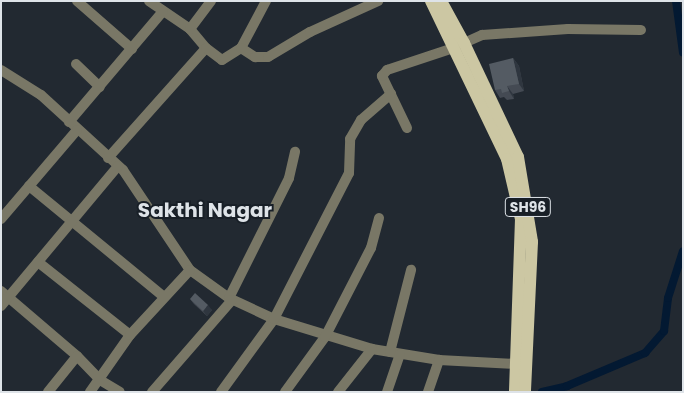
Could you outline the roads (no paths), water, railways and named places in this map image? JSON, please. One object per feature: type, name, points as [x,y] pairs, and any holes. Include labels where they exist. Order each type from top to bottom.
[{"type":"main road","name":"SH96","points":[[430,1],[459,45]]},
{"type":"main road","name":"SH96","points":[[441,1],[515,170],[532,242],[520,388]]},
{"type":"main road","name":"SH96","points":[[515,170],[521,227],[516,364],[520,388]]},
{"type":"street","points":[[77,1],[132,49]]},
{"type":"street","points":[[190,29],[212,1]]},
{"type":"street","points":[[153,2],[190,29],[206,48],[222,60],[242,48],[266,1]]},
{"type":"street","points":[[242,48],[255,58],[268,58],[310,32],[378,1]]},
{"type":"street","points":[[1,219],[29,186],[100,86],[163,11]]},
{"type":"street","points":[[407,128],[382,76],[386,70],[459,45],[482,35],[568,29],[641,30]]},
{"type":"street","points":[[108,158],[206,48]]},
{"type":"street","points":[[76,64],[100,86]]},
{"type":"street","points":[[1,70],[41,95],[118,166],[190,270],[230,299],[274,319],[372,349],[438,360],[516,364]]},
{"type":"street","points":[[221,392],[274,319],[349,173],[350,139],[361,120],[391,94]]},
{"type":"street","points":[[152,392],[230,299],[289,178],[295,152]]},
{"type":"street","points":[[1,306],[5,294],[38,262],[118,166]]},
{"type":"street","points":[[29,186],[162,296]]},
{"type":"street","points":[[285,392],[325,336],[371,248],[379,218]]},
{"type":"street","points":[[38,262],[130,335]]},
{"type":"street","points":[[90,392],[130,335],[162,296],[190,270]]},
{"type":"street","points":[[387,392],[411,270]]},
{"type":"street","points":[[5,294],[77,356],[100,380],[120,392]]},
{"type":"street","points":[[338,392],[372,349]]},
{"type":"street","points":[[48,392],[77,356]]},
{"type":"street","points":[[428,392],[438,360]]},
{"type":"waterway","points":[[676,1],[683,53]]},
{"type":"waterway","points":[[542,392],[567,386],[645,353],[664,331],[668,298],[683,251]]},
{"type":"district","name":"Sakthi Nagar","points":[[205,210]]}]
